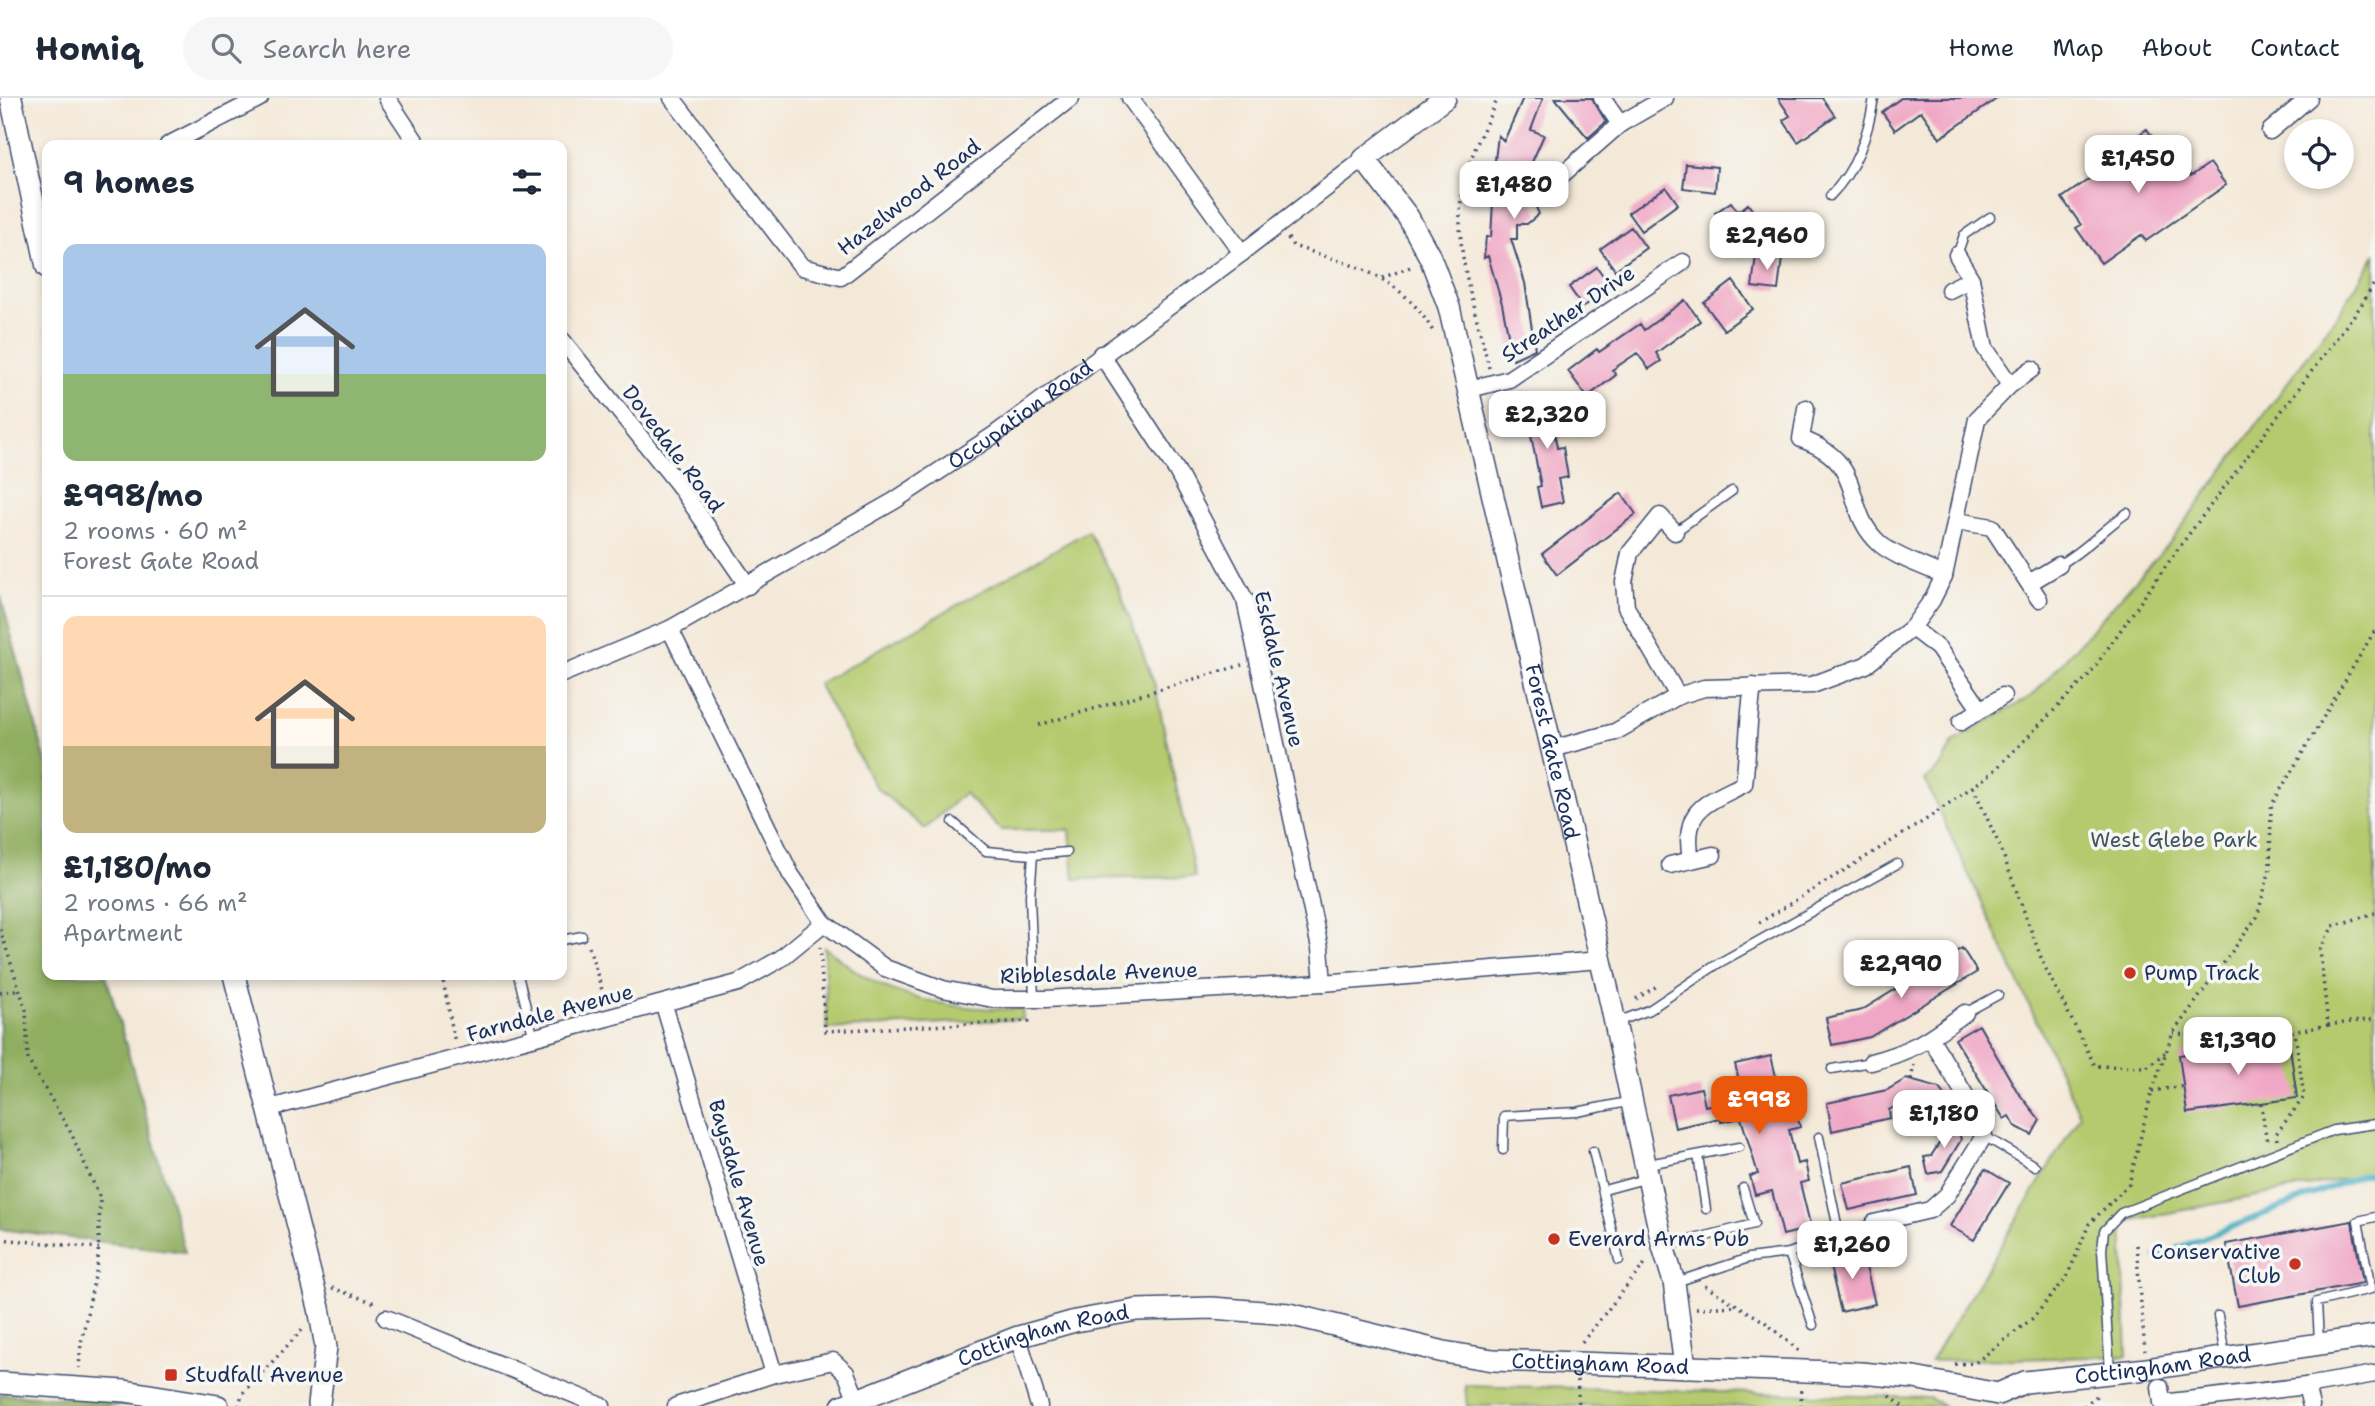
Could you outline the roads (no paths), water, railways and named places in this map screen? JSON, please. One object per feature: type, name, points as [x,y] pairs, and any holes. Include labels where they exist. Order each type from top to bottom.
[{"type":"street","points":[[11,98],[40,211]]},
{"type":"street","points":[[178,140],[260,98]]},
{"type":"street","points":[[387,98],[415,140]]},
{"type":"street","name":"Hazelwood Road","points":[[672,98],[802,267],[841,276],[1070,98]]},
{"type":"street","points":[[1130,98],[1242,253]]},
{"type":"street","name":"Occupation Road","points":[[567,672],[670,629],[894,501],[994,435],[1242,253],[1445,98]]},
{"type":"street","points":[[1602,98],[1620,124]]},
{"type":"street","points":[[1548,187],[1620,124],[1665,98]]},
{"type":"street","points":[[2270,131],[2309,98]]},
{"type":"street","name":"Forest Gate Road","points":[[1364,159],[1408,217],[1431,260],[1449,307],[1471,389],[1663,1245],[1682,1280],[1685,1367]]},
{"type":"street","points":[[1958,254],[1971,279],[1985,348],[2010,385]]},
{"type":"street","name":"Streather Drive","points":[[1471,389],[1510,379],[1683,262]]},
{"type":"street","points":[[1949,290],[1971,279]]},
{"type":"street","name":"Dovedale Road","points":[[567,346],[678,484],[747,586]]},
{"type":"street","name":"Eskdale Avenue","points":[[1101,354],[1177,471],[1245,600],[1320,948],[1323,983]]},
{"type":"street","points":[[1552,749],[1615,732],[1678,696],[1704,688],[1812,685],[1866,665],[1912,628],[1944,576],[1977,419],[2010,385],[2032,369]]},
{"type":"street","points":[[1806,408],[1801,439],[1821,446],[1849,474],[1860,515],[1881,544],[1944,576]]},
{"type":"street","points":[[1675,532],[1660,516],[1636,541],[1627,563],[1624,582],[1626,607],[1678,696]]},
{"type":"street","points":[[1957,521],[1992,527],[2039,599]]},
{"type":"street","points":[[2029,583],[2059,565]]},
{"type":"street","points":[[1912,628],[1938,648],[1980,709]]},
{"type":"street","name":"Ribblesdale Avenue","points":[[670,629],[818,928],[885,968],[943,989],[993,999],[1031,999],[1323,983],[1600,960]]},
{"type":"street","points":[[1691,860],[1686,834],[1692,818],[1709,802],[1744,784],[1749,747],[1747,722],[1753,686]]},
{"type":"street","points":[[1961,722],[2003,696]]},
{"type":"street","points":[[1670,864],[1713,855]]},
{"type":"street","name":"Farndale Avenue","points":[[270,1108],[738,983],[779,959],[818,928]]},
{"type":"street","points":[[235,980],[270,1108],[322,1324],[325,1362],[314,1405]]},
{"type":"street","name":"Baysdale Avenue","points":[[664,1004],[774,1374]]},
{"type":"street","points":[[1871,1062],[1896,1055],[1931,1039],[1965,1013]]},
{"type":"street","points":[[1874,1223],[1930,1210],[1947,1195],[1983,1136],[1973,1108],[1931,1039]]},
{"type":"street","name":"Cottingham Road","points":[[849,1403],[1018,1337],[1075,1321],[1137,1310],[1212,1308],[1289,1314],[1444,1352],[1493,1360],[1801,1371],[1914,1378],[1998,1400],[2025,1382],[2226,1358],[2375,1336]]},
{"type":"street","points":[[386,1318],[601,1406]]},
{"type":"street","points":[[1018,1337],[1039,1406]]},
{"type":"street","points":[[676,1406],[774,1374],[832,1361],[846,1373],[849,1403]]},
{"type":"street","points":[[2160,1387],[2162,1404],[2306,1386],[2375,1374]]},
{"type":"street","points":[[0,1383],[159,1395],[218,1406]]},
{"type":"street","points":[[2306,1386],[2311,1406]]},
{"type":"lane","points":[[1830,196],[1845,181],[1857,159],[1868,131],[1874,98]]},
{"type":"lane","points":[[1958,254],[1964,235],[1990,217]]},
{"type":"lane","points":[[1675,532],[1732,491]]},
{"type":"lane","points":[[2059,565],[2084,550],[2107,527],[2127,513]]},
{"type":"lane","points":[[953,822],[986,850],[1033,855],[1067,852]]},
{"type":"lane","points":[[1031,999],[1030,896],[1033,855]]},
{"type":"lane","points":[[1613,1014],[1649,1010],[1719,963],[1897,864]]},
{"type":"lane","points":[[567,939],[582,936]]},
{"type":"lane","points":[[519,980],[534,1039]]},
{"type":"lane","points":[[1965,1013],[1998,995]]},
{"type":"lane","points":[[1832,1069],[1871,1062]]},
{"type":"lane","points":[[1503,1150],[1504,1116],[1577,1112],[1632,1101]]},
{"type":"lane","points":[[2110,1372],[2102,1250],[2104,1231],[2121,1213],[2334,1130],[2375,1124]]},
{"type":"lane","points":[[1983,1136],[2035,1167]]},
{"type":"lane","points":[[1819,1137],[1839,1234]]},
{"type":"lane","points":[[1604,1190],[1647,1171],[1698,1155],[1740,1147]]},
{"type":"lane","points":[[1593,1151],[1619,1260]]},
{"type":"lane","points":[[1698,1155],[1706,1209]]},
{"type":"lane","points":[[1663,1245],[1754,1224],[1743,1188]]},
{"type":"lane","points":[[2320,1345],[2317,1302],[2371,1289],[2358,1221],[2375,1217]]},
{"type":"lane","points":[[1682,1280],[1749,1258],[1789,1253],[1874,1223]]},
{"type":"lane","points":[[1789,1253],[1813,1325]]},
{"type":"lane","points":[[2218,1316],[2226,1358]]},
{"type":"waterway","points":[[2156,1257],[2362,1175],[2375,1173]]},
{"type":"place","name":"Pump Track","points":[[2130,973]]},
{"type":"place","name":"Everard Arms Pub","points":[[1554,1239]]},
{"type":"place","name":"Conservative Club","points":[[2295,1264]]},
{"type":"place","name":"Studfall Avenue","points":[[171,1375]]},
{"type":"park label","name":"West Glebe Park","points":[[2174,840]]}]
